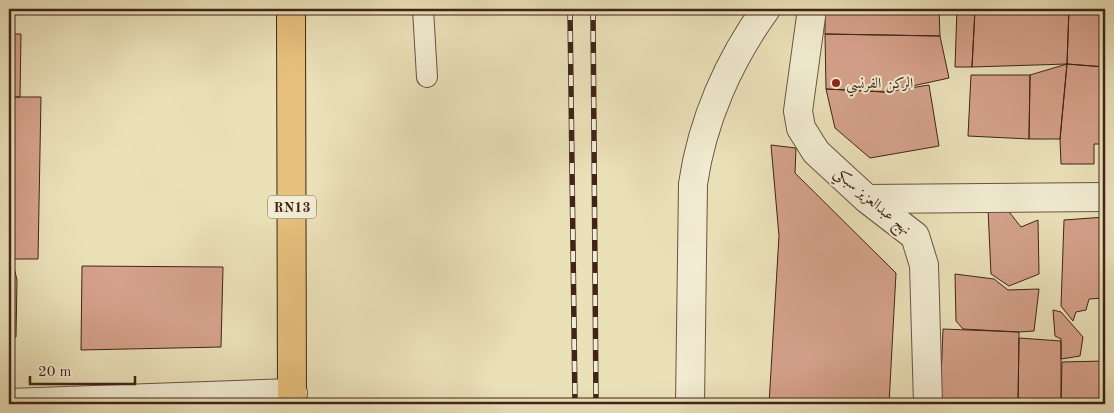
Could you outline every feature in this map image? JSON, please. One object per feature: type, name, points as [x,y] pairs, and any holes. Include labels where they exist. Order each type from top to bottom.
[{"type":"main road","name":"RN13","points":[[291,9],[292,398]]},
{"type":"street","points":[[690,404],[693,184],[697,160],[714,104],[754,25],[766,9]]},
{"type":"street","name":"نهج عبدالعزيز سبكي","points":[[812,9],[798,111],[801,128],[816,152],[867,199],[914,236],[921,249],[924,265],[928,404]]},
{"type":"street","points":[[867,199],[1105,197]]},
{"type":"street","points":[[9,403],[292,398]]},
{"type":"lane","points":[[423,9],[427,77]]},
{"type":"building","points":[[825,9],[939,9],[940,36],[825,34]]},
{"type":"building","points":[[957,9],[975,9],[972,67],[955,67]]},
{"type":"building","points":[[975,9],[1069,9],[1067,64],[972,67]]},
{"type":"building","points":[[1069,9],[1105,9],[1105,67],[1067,64]]},
{"type":"building","points":[[9,34],[21,34],[20,97],[9,97]]},
{"type":"building","points":[[825,34],[940,36],[949,78],[885,92],[826,89]]},
{"type":"building","points":[[1067,64],[1105,67],[1105,144],[1094,144],[1094,164],[1061,164],[1060,139]]},
{"type":"building","points":[[1067,64],[1060,139],[1029,139],[1030,75]]},
{"type":"building","points":[[971,75],[1030,75],[1029,139],[968,136]]},
{"type":"building","points":[[929,85],[939,146],[870,158],[835,128],[826,89],[885,92]]},
{"type":"building","points":[[9,97],[41,97],[38,259],[9,259]]},
{"type":"building","points":[[771,145],[796,148],[795,173],[896,273],[889,404],[769,404],[779,236]]},
{"type":"building","points":[[1006,208],[1021,227],[1038,220],[1039,274],[1009,286],[991,274],[988,209]]},
{"type":"building","points":[[1105,217],[1105,298],[1089,299],[1086,310],[1076,312],[1073,321],[1061,306],[1064,220]]},
{"type":"building","points":[[9,259],[12,259],[17,280],[16,337],[9,337]]},
{"type":"building","points":[[82,266],[223,267],[221,347],[81,350]]},
{"type":"building","points":[[955,274],[994,279],[1008,290],[1039,289],[1034,331],[963,329],[956,321]]},
{"type":"building","points":[[1053,310],[1061,312],[1083,337],[1080,356],[1061,359],[1061,339],[1055,336]]},
{"type":"building","points":[[943,329],[1019,332],[1018,404],[940,404]]},
{"type":"building","points":[[1019,338],[1061,341],[1061,404],[1018,404]]},
{"type":"building","points":[[1105,361],[1105,404],[1061,404],[1062,362]]},
{"type":"railway","points":[[570,9],[575,404]]},
{"type":"railway","points":[[593,9],[596,404]]},
{"type":"place","name":"الركن الفرنسي","points":[[836,83]]}]
